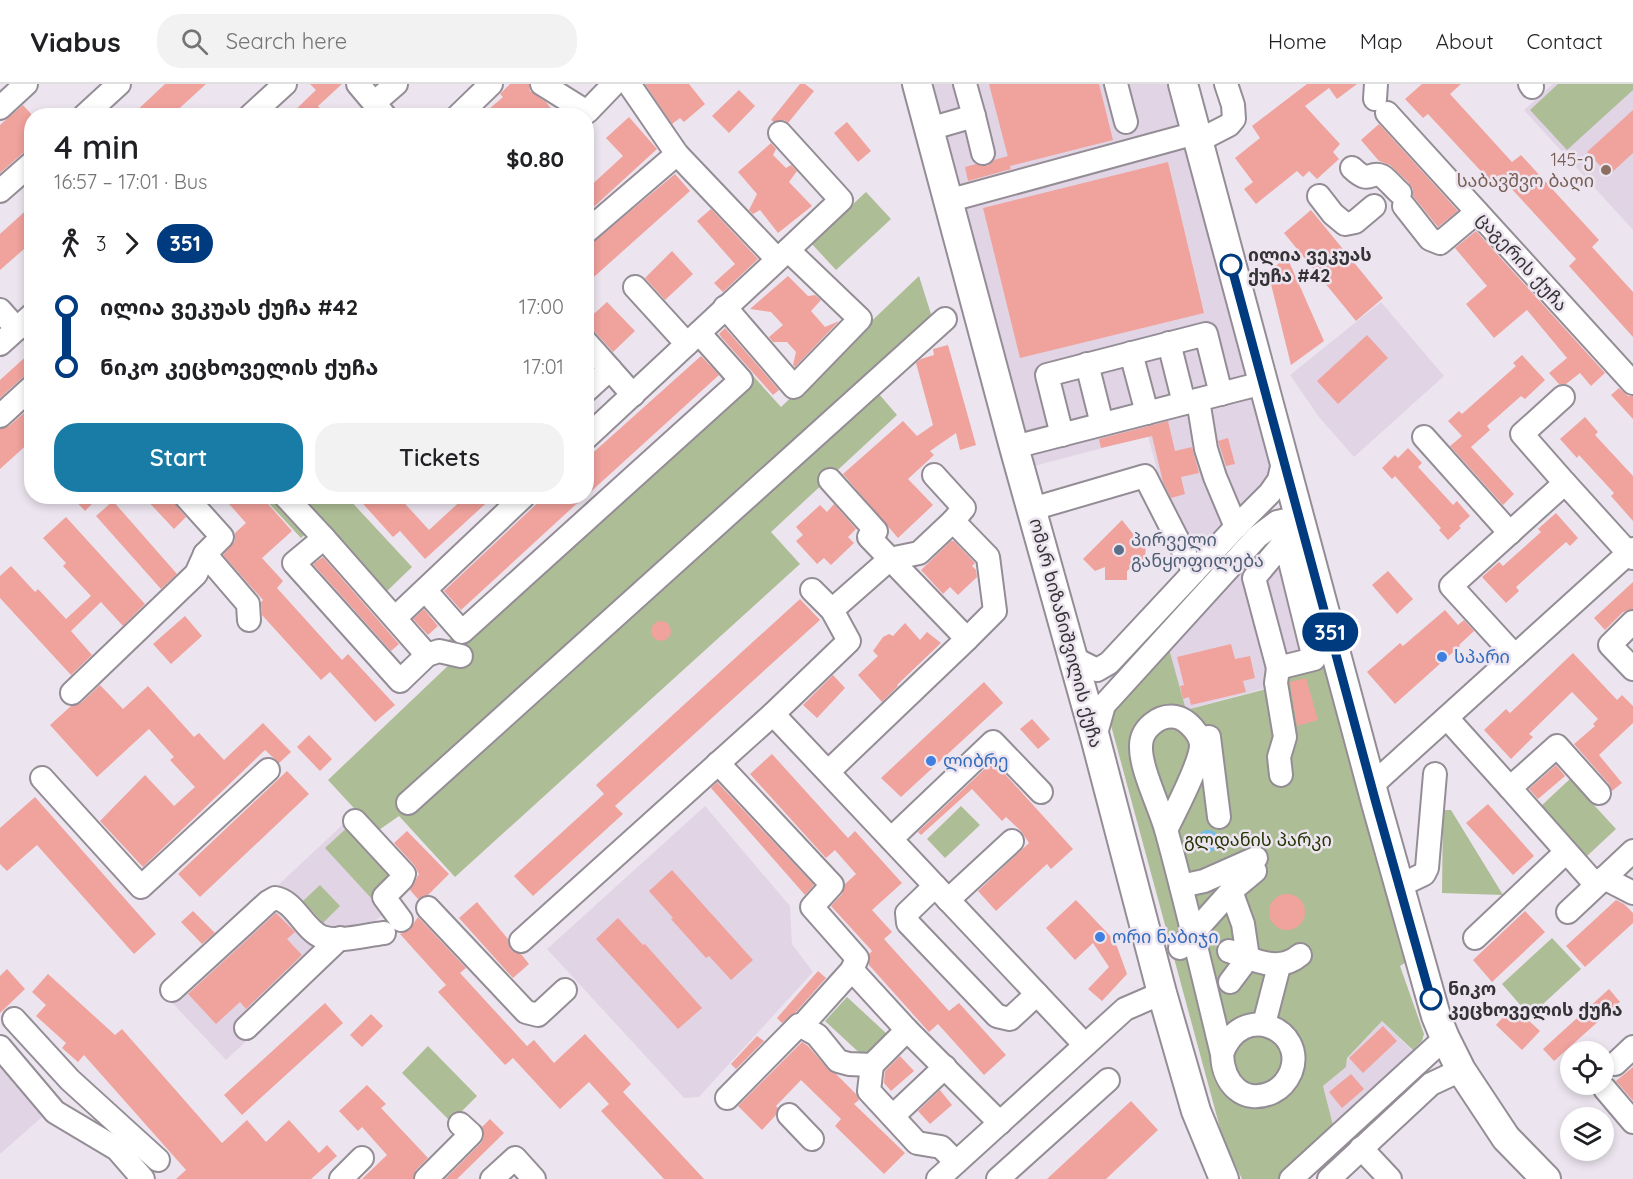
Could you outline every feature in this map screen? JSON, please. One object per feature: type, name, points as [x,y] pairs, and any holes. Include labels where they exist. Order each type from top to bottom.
[{"type":"main road","name":"ომარ ხიზანიშვილის ქუჩა","points":[[917,84],[1014,447],[1095,737],[1162,993],[1196,1111],[1224,1179]]},
{"type":"main road","points":[[1182,84],[1425,981],[1445,1038],[1461,1070],[1506,1138],[1546,1179]]},
{"type":"street","points":[[0,108],[26,84]]},
{"type":"street","points":[[259,108],[285,84]]},
{"type":"street","points":[[358,84],[379,108]]},
{"type":"street","points":[[381,108],[396,84]]},
{"type":"street","points":[[466,108],[491,84]]},
{"type":"street","points":[[542,84],[581,108]]},
{"type":"street","points":[[591,108],[614,84]]},
{"type":"street","points":[[629,84],[677,154],[782,254],[860,319],[794,387],[725,307]]},
{"type":"street","points":[[965,84],[983,153]]},
{"type":"street","points":[[1116,84],[1126,122]]},
{"type":"street","points":[[947,201],[1197,137],[1229,125],[1234,119],[1233,105],[1226,84]]},
{"type":"street","points":[[92,108],[116,85]]},
{"type":"street","name":"ცაგერის ქუჩა","points":[[1379,99],[1477,212],[1633,383]]},
{"type":"street","points":[[928,129],[974,116]]},
{"type":"street","points":[[594,431],[841,200],[780,133]]},
{"type":"street","points":[[594,225],[677,154]]},
{"type":"street","points":[[1352,168],[1361,177],[1377,175],[1383,177],[1435,243],[1440,243],[1477,212]]},
{"type":"street","points":[[0,191],[24,170]]},
{"type":"street","points":[[1319,196],[1345,224],[1355,222],[1374,206]]},
{"type":"street","points":[[425,590],[462,632],[741,380],[635,287]]},
{"type":"street","points":[[0,310],[16,329]]},
{"type":"street","points":[[408,803],[945,319]]},
{"type":"street","points":[[1062,435],[1047,375],[1087,364],[1206,334],[1221,394]]},
{"type":"street","points":[[1169,343],[1191,401],[1215,477],[1236,526]]},
{"type":"street","points":[[594,351],[633,394]]},
{"type":"street","points":[[1131,353],[1147,413]]},
{"type":"street","points":[[1087,364],[1102,424]]},
{"type":"street","points":[[594,384],[610,369]]},
{"type":"street","points":[[1014,447],[1263,383]]},
{"type":"street","points":[[0,416],[24,394]]},
{"type":"street","points":[[1371,786],[1632,554],[1522,434],[1563,397]]},
{"type":"street","points":[[1424,437],[1510,533]]},
{"type":"street","points":[[1073,658],[1097,669],[1109,663],[1236,526],[1270,493],[1279,480],[1284,458]]},
{"type":"street","points":[[832,610],[890,559],[919,553],[964,508],[934,475]]},
{"type":"street","points":[[1032,508],[1145,476],[1194,572]]},
{"type":"street","points":[[830,480],[890,559],[968,639]]},
{"type":"street","points":[[1515,656],[1451,586],[1565,483]]},
{"type":"street","points":[[72,693],[196,574],[205,554],[222,537],[192,504]]},
{"type":"street","points":[[292,504],[427,656]]},
{"type":"street","points":[[395,618],[516,504]]},
{"type":"street","points":[[1095,737],[1104,705],[1257,537],[1277,522],[1291,519],[1302,528]]},
{"type":"street","points":[[828,772],[995,611],[988,557],[953,521]]},
{"type":"street","points":[[1257,537],[1270,559]]},
{"type":"street","points":[[324,538],[294,563],[400,681],[427,656],[439,651],[460,656]]},
{"type":"street","points":[[1278,668],[1314,659],[1285,540],[1254,578],[1278,668],[1276,683],[1285,737],[1279,757],[1281,775]]},
{"type":"street","points":[[205,554],[248,604],[249,620]]},
{"type":"street","points":[[521,941],[773,714],[849,641],[832,610],[812,590]]},
{"type":"street","points":[[1633,622],[1610,645],[1633,669]]},
{"type":"street","points":[[773,714],[1084,1045]]},
{"type":"street","points":[[1447,718],[1566,852],[1600,882],[1633,893]]},
{"type":"street","points":[[1207,724],[1219,817]]},
{"type":"street","points":[[891,839],[993,742],[1041,792]]},
{"type":"street","points":[[1510,788],[1557,746],[1599,793]]},
{"type":"street","points":[[718,763],[832,885],[812,907],[857,958],[852,970],[807,1020]]},
{"type":"street","points":[[42,778],[141,887],[268,770]]},
{"type":"street","points":[[1399,886],[1424,874],[1427,868],[1435,774]]},
{"type":"street","points":[[172,990],[275,898],[284,902],[319,936],[340,938],[392,926],[384,897],[404,874],[356,821]]},
{"type":"street","points":[[1167,830],[1180,886],[1187,941],[1211,1006],[1227,1023],[1277,1029],[1287,1039],[1293,1052],[1293,1066],[1288,1079],[1278,1090],[1266,1095],[1252,1096],[1238,1091],[1228,1081],[1222,1068],[1222,1054],[1209,1001]]},
{"type":"street","points":[[1012,841],[942,893],[907,913],[908,923],[997,1016],[1010,1019],[1037,994]]},
{"type":"street","points":[[1568,912],[1633,851]]},
{"type":"street","points":[[1474,938],[1566,852]]},
{"type":"street","points":[[1180,886],[1225,875],[1256,864]]},
{"type":"street","points":[[1187,941],[1225,875]]},
{"type":"street","points":[[1225,875],[1243,924],[1239,955],[1230,982]]},
{"type":"street","points":[[428,908],[526,1012],[538,1015],[565,990]]},
{"type":"street","points":[[246,1028],[340,938]]},
{"type":"street","points":[[1239,955],[1263,964],[1279,966],[1300,955]]},
{"type":"street","points":[[1222,1054],[1226,1042],[1235,1032],[1255,1025],[1279,966]]},
{"type":"street","points":[[852,970],[907,1030],[1000,1123]]},
{"type":"street","points":[[938,1179],[1125,1009],[1162,993]]},
{"type":"street","points":[[14,1019],[70,1080],[158,1160]]},
{"type":"street","points":[[727,1098],[799,1025],[816,1035],[838,1061],[872,1065]]},
{"type":"street","points":[[907,1030],[872,1065],[869,1091],[917,1143],[941,1147],[956,1162]]},
{"type":"street","points":[[1291,1179],[1445,1038]]},
{"type":"street","points":[[0,1047],[55,1112],[117,1149],[143,1179]]},
{"type":"street","points":[[1616,1064],[1633,1047]]},
{"type":"street","points":[[893,1116],[945,1067]]},
{"type":"street","points":[[1329,1179],[1431,1084],[1461,1070]]},
{"type":"street","points":[[45,1101],[70,1080]]},
{"type":"street","points":[[998,1179],[1108,1080]]},
{"type":"street","points":[[1610,1095],[1633,1122]]},
{"type":"street","points":[[789,1115],[812,1139]]},
{"type":"street","points":[[426,1179],[471,1134],[460,1124]]},
{"type":"street","points":[[1361,1148],[1390,1179]]},
{"type":"street","points":[[341,1179],[362,1158]]},
{"type":"street","points":[[492,1179],[515,1158],[534,1179]]},
{"type":"shaded area","points":[[932,84],[1168,84],[1276,478],[1200,561],[1166,504],[1148,436],[1034,466]]},
{"type":"shaded area","name":"145-ე საბავშვო ბაღი","points":[[1553,84],[1633,84],[1633,230],[1524,110]]},
{"type":"shaded area","points":[[1381,302],[1444,376],[1354,457],[1319,417],[1290,375]]},
{"type":"shaded area","points":[[1276,529],[1326,663],[1274,686],[1185,710],[1166,643]]},
{"type":"shaded area","points":[[705,806],[790,906],[792,944],[813,972],[699,1097],[684,1098],[547,949]]},
{"type":"shaded area","points":[[355,813],[400,898],[226,1060],[163,993]]},
{"type":"shaded area","points":[[1382,1021],[1417,1055],[1334,1129],[1323,1086],[1346,1067],[1347,1058]]},
{"type":"shaded area","points":[[0,1067],[42,1117],[0,1154]]},
{"type":"green space","points":[[1558,84],[1633,84],[1633,90],[1567,150],[1530,110]]},
{"type":"green space","points":[[866,192],[891,219],[836,270],[811,243]]},
{"type":"green space","points":[[919,276],[937,333],[873,387],[897,415],[771,532],[800,564],[455,877],[399,816],[376,832],[328,780],[453,661],[441,647],[745,367],[781,407]]},
{"type":"green space","points":[[269,504],[354,504],[412,567],[387,591],[320,520],[301,538]]},
{"type":"green space","name":"გლდანის პარკი","points":[[1169,649],[1186,710],[1274,687],[1272,677],[1326,663],[1408,961],[1400,966],[1424,1034],[1422,1041],[1413,1050],[1382,1021],[1347,1058],[1346,1067],[1323,1086],[1334,1129],[1279,1179],[1242,1179],[1223,1139],[1109,718],[1115,705]]},
{"type":"green space","points":[[1570,779],[1616,829],[1587,856],[1541,806]]},
{"type":"green space","points":[[961,806],[980,825],[945,858],[927,839]]},
{"type":"green space","points":[[1443,810],[1451,810],[1503,895],[1442,893]]},
{"type":"green space","points":[[351,824],[397,873],[371,898],[325,848]]},
{"type":"green space","points":[[320,885],[340,906],[323,923],[303,901]]},
{"type":"green space","points":[[1552,938],[1581,969],[1530,1016],[1502,984]]},
{"type":"green space","points":[[847,997],[887,1034],[865,1058],[825,1021]]},
{"type":"green space","points":[[428,1046],[477,1096],[451,1122],[402,1073]]},
{"type":"water","points":[[1208,830],[1216,833],[1219,841],[1216,849],[1208,852],[1200,849],[1197,841],[1200,833]]},
{"type":"building","points":[[165,84],[206,84],[180,108],[140,108]]},
{"type":"building","points":[[310,84],[342,84],[318,106],[320,108],[297,108],[316,90]]},
{"type":"building","points":[[510,84],[529,84],[530,91],[551,108],[490,108],[503,97],[500,94]]},
{"type":"building","points":[[645,84],[689,84],[705,104],[684,122],[680,118],[672,124]]},
{"type":"building","points":[[800,84],[805,84],[814,91],[788,123],[784,120],[774,122],[771,120]]},
{"type":"building","points":[[989,84],[1099,84],[1113,140],[1010,166],[1011,169],[968,181],[965,167],[976,164],[987,166],[994,160],[1008,156]]},
{"type":"building","points":[[1307,84],[1357,84],[1337,99],[1329,88],[1305,106],[1340,144],[1333,152],[1339,159],[1317,179],[1309,171],[1303,177],[1297,171],[1256,204],[1244,189],[1253,182],[1235,158],[1260,138],[1252,126]]},
{"type":"building","points":[[1422,84],[1461,84],[1450,94],[1512,162],[1521,155],[1599,240],[1592,247],[1633,292],[1633,337],[1569,266],[1576,259],[1499,175],[1491,182],[1428,114],[1423,118],[1405,99]]},
{"type":"building","points":[[739,90],[755,106],[729,133],[712,116]]},
{"type":"building","points":[[23,105],[26,108],[24,153],[0,173],[0,125]]},
{"type":"building","points":[[1633,110],[1633,153],[1609,175],[1587,152]]},
{"type":"building","points":[[629,117],[657,149],[594,207],[594,183],[623,156],[606,138]]},
{"type":"building","points":[[847,122],[871,151],[858,162],[834,133]]},
{"type":"building","points":[[1379,124],[1458,211],[1438,227],[1413,196],[1413,189],[1409,183],[1390,165],[1379,161],[1361,140]]},
{"type":"building","points":[[771,143],[776,149],[773,155],[786,168],[791,165],[797,171],[789,182],[812,206],[778,233],[760,210],[753,214],[749,210],[757,194],[738,172]]},
{"type":"building","points":[[1168,162],[1204,313],[1020,358],[983,208]]},
{"type":"building","points":[[675,174],[690,191],[594,277],[594,241]]},
{"type":"building","points":[[711,209],[758,259],[723,292],[714,283],[735,264],[697,221]]},
{"type":"building","points":[[1311,210],[1383,298],[1356,321],[1284,233]]},
{"type":"building","points":[[24,212],[24,249],[0,270],[0,234]]},
{"type":"building","points":[[1476,231],[1605,373],[1591,386],[1580,373],[1566,384],[1559,384],[1549,373],[1567,358],[1527,310],[1494,338],[1466,304],[1487,286],[1455,248]]},
{"type":"building","points":[[672,251],[693,274],[665,300],[645,278]]},
{"type":"building","points":[[1287,257],[1324,341],[1291,365],[1268,272]]},
{"type":"building","points":[[788,276],[808,296],[815,295],[821,300],[811,311],[825,327],[839,321],[795,367],[793,365],[796,352],[787,342],[773,342],[769,337],[783,325],[771,312],[750,309]]},
{"type":"building","points":[[607,302],[635,331],[613,352],[594,332],[594,314]]},
{"type":"building","points":[[725,328],[779,390],[773,395],[719,334]]},
{"type":"building","points":[[1367,335],[1388,358],[1338,404],[1317,381]]},
{"type":"building","points":[[948,345],[976,445],[960,450],[956,433],[930,451],[934,455],[908,479],[933,505],[898,538],[843,474],[903,421],[917,436],[933,425],[916,363],[934,355],[933,349]]},
{"type":"building","points":[[1522,355],[1545,380],[1525,399],[1521,396],[1487,426],[1490,430],[1471,447],[1514,494],[1503,505],[1450,446],[1462,436],[1448,421],[1459,411],[1462,414],[1516,366],[1513,363]]},
{"type":"building","points":[[701,356],[719,375],[594,489],[594,452]]},
{"type":"building","points":[[24,358],[24,377],[0,398],[0,380]]},
{"type":"building","points":[[1619,388],[1628,396],[1633,396],[1633,419],[1611,395]]},
{"type":"building","points":[[24,413],[24,447],[0,469],[0,429],[9,426]]},
{"type":"building","points":[[1585,417],[1598,432],[1595,435],[1633,476],[1633,521],[1611,496],[1614,493],[1579,455],[1577,458],[1560,439]]},
{"type":"building","points":[[1168,421],[1175,451],[1192,447],[1199,473],[1181,477],[1185,494],[1171,498],[1163,482],[1152,436],[1101,448],[1099,439]]},
{"type":"building","points":[[1228,438],[1235,464],[1226,466],[1218,441]]},
{"type":"building","points":[[1408,448],[1422,463],[1418,467],[1453,505],[1457,501],[1470,516],[1448,540],[1439,530],[1441,528],[1395,476],[1392,479],[1382,468],[1395,455],[1398,458]]},
{"type":"building","points":[[78,504],[92,504],[85,511]]},
{"type":"building","points":[[110,504],[116,504],[177,574],[161,589],[96,516]]},
{"type":"building","points":[[151,504],[175,504],[186,517],[174,529]]},
{"type":"building","points":[[229,504],[268,504],[292,531],[262,558],[283,581],[277,588],[342,660],[348,654],[395,705],[375,722],[330,672],[321,680],[262,615],[261,602],[263,600],[223,555],[235,541],[235,533],[246,523]]},
{"type":"building","points":[[363,504],[405,504],[429,530],[457,504],[485,504],[425,559],[400,531],[393,537]]},
{"type":"building","points":[[536,504],[576,504],[461,610],[444,591]]},
{"type":"building","points":[[834,504],[856,529],[848,537],[854,543],[831,565],[824,558],[817,564],[796,541],[803,535],[796,527],[820,505],[827,512]]},
{"type":"building","points":[[1556,513],[1578,538],[1570,546],[1566,542],[1516,587],[1519,591],[1506,603],[1482,577],[1499,562],[1503,566],[1541,532],[1538,529]]},
{"type":"building","points":[[66,517],[145,604],[123,626],[101,602],[71,631],[92,655],[71,675],[0,598],[0,576],[11,566],[35,592],[38,589],[66,619],[91,596],[63,566],[66,563],[43,538]]},
{"type":"building","name":"პირველი განყოფილება","points":[[1122,520],[1138,540],[1146,540],[1145,562],[1137,562],[1127,571],[1127,580],[1105,580],[1105,567],[1095,571],[1083,559]]},
{"type":"building","points":[[951,541],[954,541],[975,563],[972,566],[976,570],[977,577],[958,595],[950,587],[943,594],[921,570]]},
{"type":"building","points":[[323,557],[399,644],[391,651],[313,564]]},
{"type":"building","points":[[1388,571],[1413,599],[1397,614],[1372,585]]},
{"type":"building","points":[[1633,582],[1633,609],[1623,612],[1605,630],[1594,618]]},
{"type":"building","points":[[800,599],[820,620],[615,806],[623,814],[533,896],[514,876],[604,794],[596,785]]},
{"type":"building","points":[[424,609],[438,626],[428,635],[413,619]]},
{"type":"building","points":[[1445,610],[1458,625],[1464,620],[1474,631],[1395,704],[1367,672],[1400,643],[1403,646]]},
{"type":"building","points":[[185,616],[202,636],[171,664],[153,644]]},
{"type":"building","points":[[661,621],[668,624],[671,631],[668,638],[661,641],[654,638],[651,631],[654,624]]},
{"type":"building","points":[[905,623],[920,640],[927,632],[941,643],[882,702],[858,675],[878,656],[873,651],[883,637],[889,634],[893,636]]},
{"type":"building","points":[[1231,644],[1235,659],[1250,656],[1255,678],[1243,681],[1246,692],[1191,705],[1189,697],[1183,699],[1180,686],[1184,685],[1177,657]]},
{"type":"building","points":[[1573,653],[1617,700],[1622,695],[1633,706],[1633,723],[1599,755],[1622,783],[1612,791],[1609,784],[1574,744],[1595,726],[1593,724],[1598,719],[1572,692],[1529,734],[1533,737],[1511,759],[1484,730],[1506,709],[1510,713]]},
{"type":"building","points":[[833,675],[845,688],[817,718],[803,705]]},
{"type":"building","points":[[1306,678],[1318,720],[1297,726],[1290,682]]},
{"type":"building","points":[[984,682],[1003,703],[901,797],[881,778]]},
{"type":"building","points":[[100,685],[123,709],[148,686],[194,737],[199,733],[224,760],[263,723],[291,752],[279,763],[265,750],[143,867],[100,821],[145,775],[174,806],[195,787],[170,760],[174,757],[149,729],[97,777],[50,725],[71,706],[81,703]]},
{"type":"building","points":[[1032,719],[1050,739],[1038,749],[1020,729]]},
{"type":"building","points":[[309,735],[332,759],[320,771],[297,747]]},
{"type":"building","points":[[772,754],[848,838],[855,831],[902,883],[872,910],[892,932],[884,939],[949,1011],[959,1003],[1006,1055],[984,1075],[938,1024],[929,1032],[869,965],[869,954],[872,951],[831,906],[842,894],[845,884],[856,874],[835,850],[826,858],[750,774]]},
{"type":"building","points":[[993,761],[1073,849],[1051,869],[1047,864],[996,911],[978,891],[1029,843],[1021,831],[1006,817],[1002,821],[972,789],[921,835],[918,832]]},
{"type":"building","points":[[1556,765],[1565,776],[1538,799],[1529,789]]},
{"type":"building","points":[[287,771],[309,794],[200,897],[178,874]]},
{"type":"building","points":[[717,782],[814,885],[805,895],[711,788]]},
{"type":"building","points":[[35,797],[156,934],[134,954],[37,845],[7,871],[0,864],[0,828]]},
{"type":"building","points":[[1488,804],[1534,856],[1513,875],[1466,823]]},
{"type":"building","points":[[407,831],[449,874],[428,895],[418,899],[410,890],[419,874],[394,843]]},
{"type":"building","points":[[672,870],[753,960],[731,980],[709,956],[706,958],[649,891]]},
{"type":"building","points":[[1287,894],[1300,899],[1305,912],[1300,925],[1287,930],[1274,925],[1269,912],[1274,899]]},
{"type":"building","points":[[1076,900],[1115,941],[1127,974],[1102,1001],[1088,989],[1109,967],[1093,943],[1075,960],[1046,928]]},
{"type":"building","points":[[1616,900],[1633,913],[1633,923],[1585,967],[1566,946]]},
{"type":"building","points":[[477,902],[508,939],[511,950],[521,954],[529,964],[513,978],[459,918]]},
{"type":"building","points":[[193,911],[215,933],[202,944],[181,922]]},
{"type":"building","points":[[1525,911],[1545,932],[1492,982],[1473,960]]},
{"type":"building","points":[[276,913],[295,932],[287,939],[302,955],[246,1009],[240,1002],[216,1024],[188,994]]},
{"type":"building","points":[[418,917],[466,968],[460,973],[527,1046],[534,1040],[554,1063],[585,1034],[631,1084],[623,1092],[704,1179],[664,1179],[601,1111],[609,1104],[589,1082],[560,1109],[513,1058],[505,1065],[438,992],[446,985],[400,934],[409,930]]},
{"type":"building","points":[[618,918],[643,945],[645,944],[702,1008],[678,1029],[596,939]]},
{"type":"building","points":[[7,969],[25,989],[0,1013],[0,976]]},
{"type":"building","points":[[818,971],[826,978],[796,1012],[782,1023],[777,1018]]},
{"type":"building","points":[[48,974],[115,1035],[122,1029],[222,1143],[247,1120],[266,1142],[289,1120],[319,1153],[327,1145],[337,1156],[311,1179],[176,1179],[186,1170],[84,1055],[78,1062],[62,1048],[66,1043],[36,1016],[46,1005],[32,992]]},
{"type":"building","points":[[1609,989],[1620,1002],[1576,1041],[1560,1041],[1560,1056],[1554,1061],[1543,1049]]},
{"type":"building","points":[[325,1003],[343,1023],[242,1115],[224,1095]]},
{"type":"building","points":[[1513,1006],[1540,1031],[1522,1050],[1496,1025]]},
{"type":"building","points":[[371,1014],[383,1026],[362,1047],[350,1035]]},
{"type":"building","points":[[1383,1026],[1397,1041],[1363,1073],[1349,1058]]},
{"type":"building","points":[[757,1036],[764,1041],[736,1069],[731,1064]]},
{"type":"building","points":[[802,1042],[856,1094],[859,1100],[854,1104],[905,1153],[884,1174],[835,1126],[841,1119],[801,1080],[776,1106],[778,1108],[776,1115],[762,1130],[738,1106]]},
{"type":"building","points":[[900,1056],[914,1071],[891,1091],[884,1083],[885,1071]]},
{"type":"building","points":[[1633,1067],[1633,1101],[1616,1081]]},
{"type":"building","points":[[1351,1074],[1364,1089],[1342,1108],[1329,1092]]},
{"type":"building","points":[[367,1085],[386,1104],[381,1108],[428,1158],[416,1170],[413,1179],[362,1179],[387,1155],[362,1127],[358,1131],[339,1111]]},
{"type":"building","points":[[940,1090],[952,1105],[930,1124],[918,1111]]},
{"type":"building","points":[[1131,1101],[1158,1130],[1106,1179],[1047,1179]]},
{"type":"building","points":[[490,1119],[504,1133],[457,1179],[445,1179],[481,1143],[484,1137],[482,1127]]},
{"type":"bus line","name":"351","points":[[1231,265],[1431,999]]},
{"type":"place","name":"145-ე საბავშვო ბაღი","points":[[1606,170]]},
{"type":"place","name":"ილია ვეკუას ქუჩა #42","points":[[1231,265]]},
{"type":"place","name":"პირველი განყოფილება","points":[[1119,550]]},
{"type":"place","name":"სპარი","points":[[1442,657]]},
{"type":"place","name":"ლიბრე","points":[[931,761]]},
{"type":"place","name":"ორი ნაბიჯი","points":[[1100,937]]},
{"type":"place","name":"ნიკო კეცხოველის ქუჩა","points":[[1431,999]]}]
